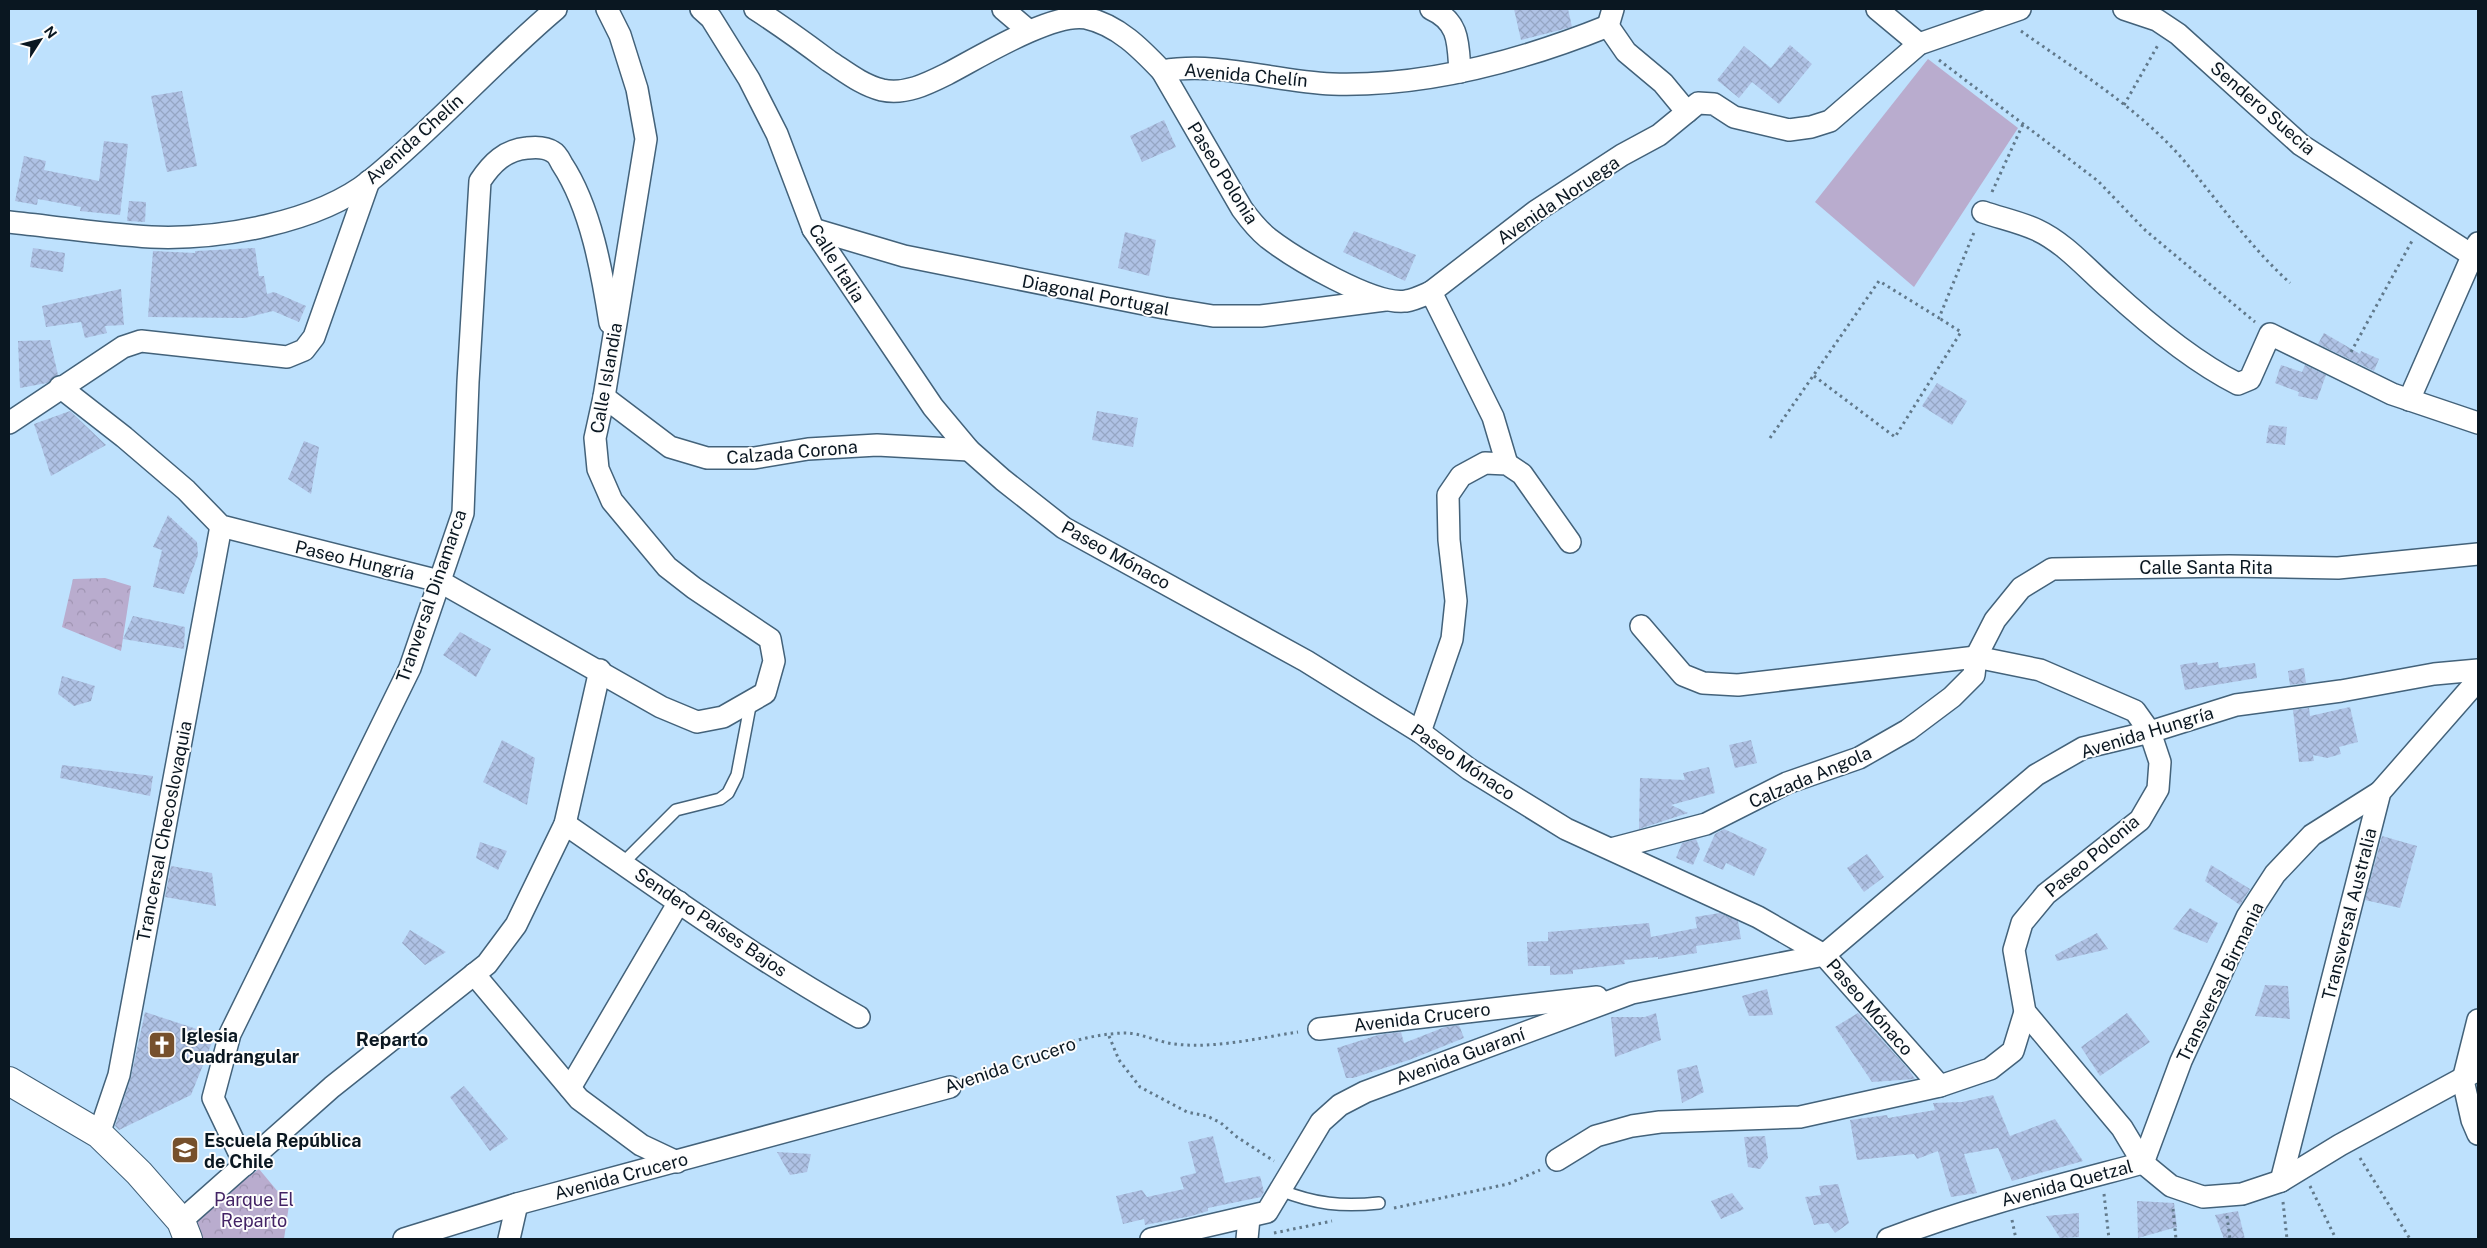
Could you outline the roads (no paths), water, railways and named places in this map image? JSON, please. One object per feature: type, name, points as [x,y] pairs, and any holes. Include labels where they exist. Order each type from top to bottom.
[{"type":"street","name":"Avenida Chelín","points":[[9,222],[152,237],[214,234],[268,226],[323,208],[369,182],[556,9]]},
{"type":"street","name":"Calle Islandia","points":[[607,9],[620,35],[637,89],[646,139],[613,345],[595,438],[598,469],[612,501],[667,567],[694,588],[770,639],[774,661],[765,693],[724,718],[697,722]]},
{"type":"street","name":"Calle Italia","points":[[701,9],[711,18],[749,79],[777,134],[813,230],[933,406],[969,450]]},
{"type":"street","name":"Avenida Chelín","points":[[755,9],[861,83],[882,90],[900,91],[924,86],[1029,31],[1064,20],[1085,18],[1104,25],[1133,41],[1162,71],[1188,67],[1330,84],[1399,83],[1460,72],[1572,40],[1610,17]]},
{"type":"street","points":[[1003,9],[1029,31]]},
{"type":"street","points":[[1431,9],[1442,14],[1453,26],[1458,40],[1460,72]]},
{"type":"street","points":[[1876,9],[1918,44]]},
{"type":"street","points":[[1610,17],[1626,52],[1663,83],[1687,112],[1698,103],[1714,104],[1734,117],[1789,130],[1811,127],[1830,120],[1918,44],[2020,9]]},
{"type":"street","name":"Sendero Suecia","points":[[2124,9],[2157,20],[2178,34],[2301,145],[2422,223],[2476,252]]},
{"type":"street","name":"Paseo Polonia","points":[[1162,71],[1242,209],[1254,226],[1268,238],[1323,272],[1385,300],[1406,301],[1431,292]]},
{"type":"street","name":"Avenida Noruega","points":[[1431,292],[1536,211],[1622,155],[1659,135],[1687,112]]},
{"type":"street","name":"Tranversal Dinamarca","points":[[245,1165],[213,1098],[230,1034],[410,668],[463,513],[468,382],[480,181],[491,165],[514,150],[537,147],[554,152],[568,173],[594,242],[603,280],[613,345]]},
{"type":"street","points":[[9,423],[60,387],[123,347],[141,341],[287,357],[304,350],[314,337],[369,182]]},
{"type":"street","points":[[1983,212],[2037,230],[2070,252],[2112,291],[2166,335],[2220,375],[2238,384],[2250,379],[2270,334],[2392,394],[2478,423]]},
{"type":"street","name":"Diagonal Portugal","points":[[813,230],[904,256],[1213,316],[1262,316],[1385,300]]},
{"type":"street","points":[[2409,400],[2476,252]]},
{"type":"street","points":[[1431,292],[1493,417],[1507,464]]},
{"type":"street","points":[[60,387],[124,437],[179,484],[221,526]]},
{"type":"street","name":"Calzada Corona","points":[[604,397],[670,447],[707,458],[754,458],[808,449],[877,445],[969,450]]},
{"type":"street","name":"Paseo Mónaco","points":[[969,450],[1064,528],[1306,661],[1420,732],[1469,769],[1566,829],[1758,918],[1824,954],[1940,1086]]},
{"type":"street","points":[[1420,732],[1452,639],[1456,601],[1449,540],[1448,495],[1461,476],[1485,464],[1507,464],[1522,474],[1570,542]]},
{"type":"street","name":"Paseo Hungría","points":[[221,526],[440,581],[600,670],[661,707],[697,722]]},
{"type":"street","name":"Trancersal Checoslovaquia","points":[[99,1134],[119,1075],[221,526]]},
{"type":"street","name":"Calle Santa Rita","points":[[1976,657],[1995,620],[2021,588],[2052,569],[2229,566],[2338,568],[2478,554]]},
{"type":"street","name":"Paseo Polonia","points":[[1640,626],[1683,675],[1703,683],[1738,685],[1976,657],[2040,670],[2135,711],[2150,732],[2160,762],[2158,789],[2140,820],[2046,894],[2022,923],[2014,950],[2025,1012],[2122,1128],[2143,1162]]},
{"type":"street","name":"Calzada Angola","points":[[1611,849],[1706,824],[1787,783],[1859,758],[1908,730],[1952,697],[1974,675],[1976,657]]},
{"type":"street","points":[[9,1081],[99,1134],[139,1173],[184,1230],[245,1165],[332,1087],[487,964],[516,925],[565,824],[600,670]]},
{"type":"street","name":"Avenida Hungría","points":[[1824,954],[2036,775],[2083,748],[2150,732],[2236,705],[2340,691],[2434,674],[2478,670]]},
{"type":"street","name":"Transversal Australia","points":[[2281,1182],[2380,792],[2478,680]]},
{"type":"street","name":"Transversal Birmania","points":[[2143,1162],[2181,1061],[2247,917],[2275,874],[2312,834],[2380,792]]},
{"type":"street","name":"Sendero Países Bajos","points":[[565,824],[679,902],[859,1018]]},
{"type":"street","points":[[570,1088],[679,902]]},
{"type":"street","name":"Avenida Guaraní","points":[[1151,1239],[1249,1218],[1267,1212],[1321,1122],[1340,1104],[1389,1082],[1632,993],[1824,954]]},
{"type":"street","points":[[474,974],[570,1088],[586,1104],[641,1145],[676,1162]]},
{"type":"street","name":"Avenida Crucero","points":[[1319,1028],[1632,993]]},
{"type":"street","points":[[1557,1160],[1596,1136],[1632,1126],[1660,1122],[1800,1117],[1940,1086],[1990,1069],[2013,1051],[2025,1012]]},
{"type":"street","points":[[2478,1020],[2470,1075],[2472,1120],[2478,1134]]},
{"type":"street","name":"Avenida Quetzal","points":[[1888,1239],[1935,1221],[2143,1162],[2171,1186],[2203,1197],[2242,1194],[2281,1182],[2349,1140],[2470,1075]]},
{"type":"street","name":"Avenida Crucero","points":[[404,1239],[517,1204],[950,1086]]},
{"type":"street","points":[[509,1239],[517,1204]]},
{"type":"street","points":[[1247,1239],[1249,1218]]},
{"type":"lane","points":[[622,864],[676,810],[714,801],[728,793],[737,775],[752,701]]},
{"type":"lane","points":[[1280,1190],[1300,1198],[1347,1206],[1379,1203]]},
{"type":"place","name":"Iglesia Cuadrangular","points":[[162,1045]]},
{"type":"place","name":"Escuela República de Chile","points":[[185,1150]]},
{"type":"district","name":"Reparto","points":[[392,1039]]},
{"type":"park label","name":"Parque El Reparto","points":[[254,1209]]}]
